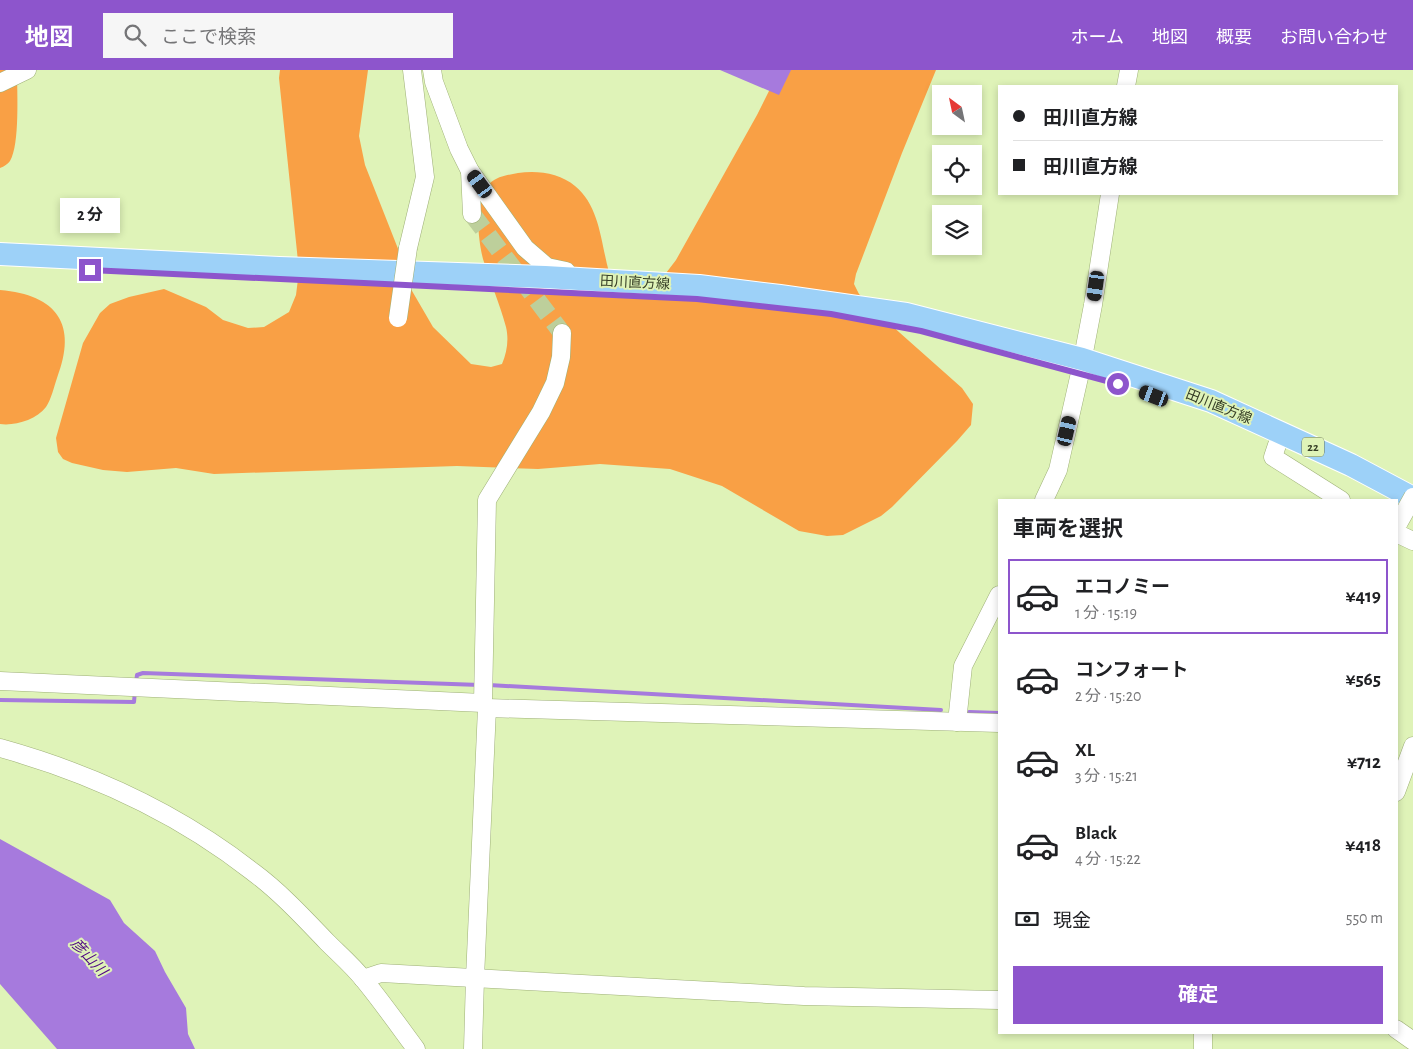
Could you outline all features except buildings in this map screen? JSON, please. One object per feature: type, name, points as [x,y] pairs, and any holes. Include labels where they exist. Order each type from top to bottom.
[{"type":"main road","name":"田川直方線","points":[[0,254],[279,268],[604,280],[708,287],[906,314],[1139,384],[1210,409],[1351,465],[1413,498]]},
{"type":"main road","name":"田川直方線","points":[[0,268],[71,269],[697,299],[831,314],[1081,366]]},
{"type":"main road","name":"田川直方線","points":[[1210,409],[1384,499]]},
{"type":"street","points":[[0,83],[28,70]]},
{"type":"street","points":[[398,318],[408,248],[424,177],[412,70]]},
{"type":"street","points":[[432,70],[434,82],[459,149],[470,171],[525,248],[546,267],[604,280]]},
{"type":"street","points":[[1126,85],[1129,70]]},
{"type":"street","points":[[470,171],[472,214]]},
{"type":"street","points":[[1044,499],[1058,470],[1081,366],[1093,305],[1110,195]]},
{"type":"street","points":[[473,1049],[485,706],[487,500],[542,412],[555,383],[561,357],[562,333]]},
{"type":"street","points":[[1277,445],[1273,457],[1339,499]]},
{"type":"street","points":[[1413,498],[1400,520],[1413,541]]},
{"type":"street","points":[[957,722],[964,666],[998,597]]},
{"type":"street","points":[[0,681],[485,706],[998,723]]},
{"type":"street","points":[[1398,787],[1413,746]]},
{"type":"street","points":[[0,748],[83,775],[156,810],[208,841],[254,872],[307,920],[364,979],[416,1049]]},
{"type":"street","points":[[364,979],[381,973],[804,996],[998,1000]]},
{"type":"street","points":[[1398,1031],[1409,1043]]},
{"type":"street","points":[[1203,1034],[1203,1049]]},
{"type":"shaded area","points":[[0,70],[17,70],[17,131],[13,153],[9,162],[0,168]]},
{"type":"shaded area","points":[[280,70],[368,70],[359,136],[365,165],[406,269],[408,284],[433,327],[471,364],[491,367],[502,364],[506,350],[507,332],[504,318],[483,259],[480,241],[479,208],[481,198],[490,183],[500,177],[518,173],[533,172],[555,175],[562,178],[575,186],[590,204],[595,215],[609,272],[663,277],[676,260],[757,115],[778,70],[936,70],[902,153],[856,274],[854,284],[859,294],[873,309],[962,388],[973,404],[971,425],[881,516],[843,535],[827,536],[799,531],[722,486],[670,469],[600,464],[538,469],[457,466],[214,474],[176,468],[127,472],[103,470],[63,459],[58,452],[56,438],[83,343],[100,313],[110,304],[129,297],[164,289],[206,307],[223,320],[248,328],[264,327],[289,312],[296,295],[299,271],[279,78]]},
{"type":"shaded area","points":[[0,290],[36,298],[49,306],[58,316],[63,328],[65,342],[63,359],[46,407],[31,419],[12,424],[0,424]]},
{"type":"water","points":[[720,70],[791,70],[779,95]]},
{"type":"water","name":"彦山川","points":[[0,839],[110,900],[124,923],[155,951],[186,1008],[188,1034],[195,1049],[57,1049],[0,984]]},
{"type":"waterway","points":[[136,682],[137,675],[143,673],[480,685]]},
{"type":"waterway","points":[[489,685],[941,710]]},
{"type":"waterway","points":[[0,700],[134,702],[135,691]]},
{"type":"waterway","points":[[969,712],[998,713]]},
{"type":"tunnel","points":[[472,214],[562,333]]},
{"type":"route","points":[[90,270],[697,299],[831,314],[921,331],[1118,384]]}]
